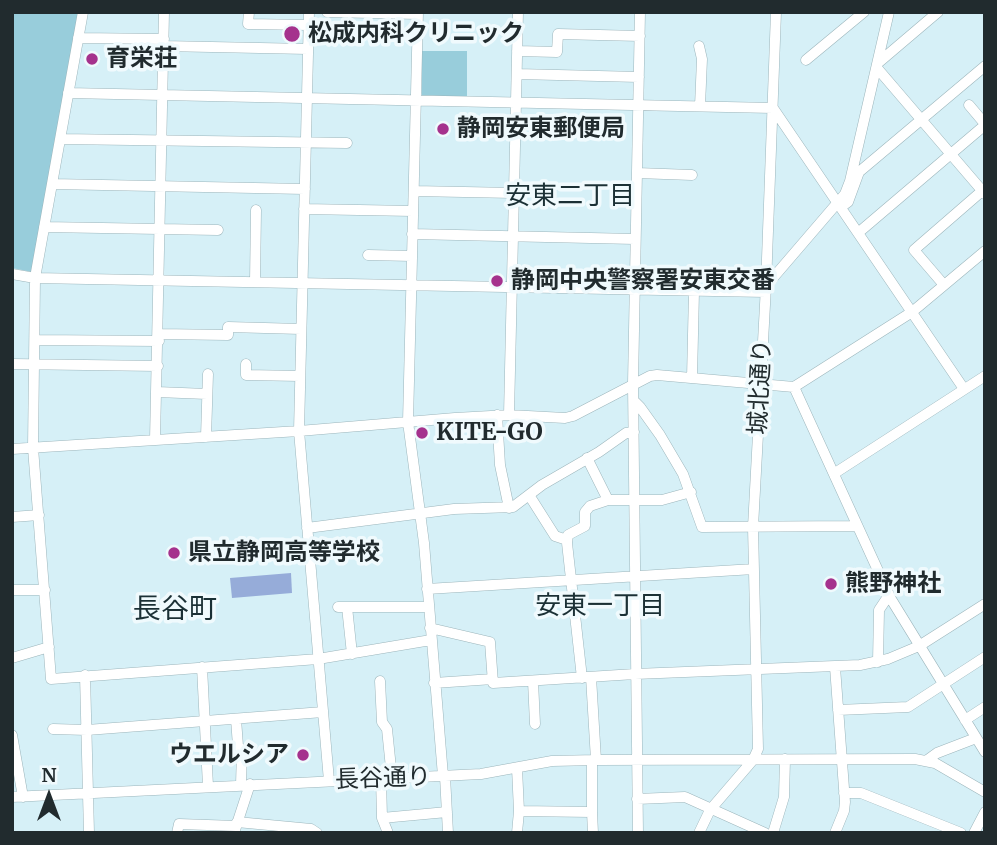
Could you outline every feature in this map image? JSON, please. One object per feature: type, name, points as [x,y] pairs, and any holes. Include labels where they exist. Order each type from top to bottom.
[{"type":"street","points":[[83,12],[34,278],[33,448],[51,679],[318,659],[431,640]]},
{"type":"street","points":[[155,440],[164,12]]},
{"type":"street","points":[[249,12],[248,24],[308,25]]},
{"type":"street","points":[[309,12],[299,431],[329,781]]},
{"type":"street","points":[[327,12],[418,13],[408,422],[421,514],[448,833]]},
{"type":"street","points":[[509,415],[518,12]]},
{"type":"street","points":[[638,833],[634,290],[640,12]]},
{"type":"street","name":"城北通り","points":[[753,760],[758,749],[753,527],[766,289],[776,12]]},
{"type":"street","points":[[806,60],[864,12]]},
{"type":"street","points":[[12,274],[34,278],[411,286],[694,291],[766,289],[840,205],[850,181],[889,12]]},
{"type":"street","points":[[877,66],[938,12]]},
{"type":"street","points":[[517,51],[557,52],[558,34],[640,36]]},
{"type":"street","points":[[78,38],[308,49]]},
{"type":"street","points":[[699,46],[702,59],[700,106]]},
{"type":"street","points":[[877,66],[984,193],[914,250],[944,285]]},
{"type":"street","points":[[840,205],[848,202],[859,172],[985,66]]},
{"type":"street","points":[[517,74],[639,77]]},
{"type":"street","points":[[68,93],[773,108],[964,389]]},
{"type":"street","points":[[859,233],[985,125],[969,105]]},
{"type":"street","points":[[60,139],[347,143]]},
{"type":"street","points":[[637,173],[692,175]]},
{"type":"street","points":[[52,184],[305,188]]},
{"type":"street","points":[[414,191],[514,193]]},
{"type":"street","points":[[304,209],[413,211]]},
{"type":"street","points":[[255,282],[256,210]]},
{"type":"street","points":[[44,227],[218,230]]},
{"type":"street","points":[[412,234],[635,239]]},
{"type":"street","points":[[12,449],[299,431],[497,415],[565,418],[657,375],[794,387],[912,312],[985,251]]},
{"type":"street","points":[[368,255],[412,256]]},
{"type":"street","points":[[692,378],[694,291]]},
{"type":"street","points":[[35,340],[228,335],[228,327],[301,329]]},
{"type":"street","points":[[12,364],[35,362],[158,366]]},
{"type":"street","points":[[246,365],[246,375],[300,376]]},
{"type":"street","points":[[206,437],[208,374]]},
{"type":"street","points":[[835,473],[985,376]]},
{"type":"street","points":[[794,387],[889,595],[985,752]]},
{"type":"street","points":[[157,392],[207,394]]},
{"type":"street","points":[[634,401],[660,435],[691,492],[702,527],[857,526]]},
{"type":"street","points":[[497,415],[500,464],[509,508]]},
{"type":"street","points":[[307,528],[454,509],[513,507],[626,433],[634,432]]},
{"type":"street","points":[[587,458],[608,500]]},
{"type":"street","points":[[593,833],[594,760],[587,678],[566,540],[572,532],[585,526],[585,512],[590,506],[608,500],[662,500],[691,492]]},
{"type":"street","points":[[529,495],[555,536],[566,540]]},
{"type":"street","points":[[12,517],[39,515]]},
{"type":"street","points":[[428,589],[754,569]]},
{"type":"street","points":[[12,590],[45,590]]},
{"type":"street","points":[[878,662],[879,610],[889,595]]},
{"type":"street","points":[[430,628],[490,642],[493,683],[635,674],[835,667],[878,662],[919,646],[981,606],[985,618]]},
{"type":"street","points":[[352,654],[343,607],[429,607]]},
{"type":"street","points":[[12,658],[49,647]]},
{"type":"street","points":[[838,710],[908,707],[985,657]]},
{"type":"street","points":[[202,667],[208,786]]},
{"type":"street","points":[[835,667],[844,793],[844,811],[839,832]]},
{"type":"street","points":[[85,675],[89,833]]},
{"type":"street","points":[[434,683],[493,679]]},
{"type":"street","points":[[380,681],[382,722],[387,729],[382,818],[388,833]]},
{"type":"street","points":[[533,681],[535,724]]},
{"type":"street","points":[[965,720],[985,707]]},
{"type":"street","points":[[53,729],[87,730],[323,712]]},
{"type":"street","points":[[236,719],[245,784],[236,827]]},
{"type":"street","points":[[12,735],[18,797]]},
{"type":"street","points":[[926,761],[936,753],[976,738]]},
{"type":"street","points":[[699,833],[710,810],[753,760]]},
{"type":"street","points":[[773,833],[784,797],[785,760]]},
{"type":"street","name":"長谷通り","points":[[18,797],[444,776],[495,772],[552,761],[926,761]]},
{"type":"street","points":[[926,761],[935,763],[985,792]]},
{"type":"street","points":[[517,768],[517,833]]},
{"type":"street","points":[[844,793],[861,793],[961,833]]},
{"type":"street","points":[[637,799],[685,797],[765,833]]},
{"type":"street","points":[[519,811],[592,812]]},
{"type":"street","points":[[382,818],[447,812]]},
{"type":"street","points":[[974,833],[985,812]]},
{"type":"street","points":[[177,833],[179,824],[278,830],[311,829],[317,833]]},
{"type":"shaded area","points":[[12,12],[80,12],[32,272],[12,268]]},
{"type":"shaded area","points":[[422,51],[467,51],[467,96],[422,96]]},
{"type":"shaded area","points":[[291,573],[292,593],[232,598],[230,578]]},
{"type":"place","name":"松成内科クリニック","points":[[292,34]]},
{"type":"place","name":"育栄荘","points":[[92,59]]},
{"type":"place","name":"静岡安東郵便局","points":[[443,129]]},
{"type":"place","name":"静岡中央警察署安東交番","points":[[497,281]]},
{"type":"place","name":"KITE-GO","points":[[422,433]]},
{"type":"place","name":"県立静岡高等学校","points":[[174,553]]},
{"type":"place","name":"熊野神社","points":[[831,584]]},
{"type":"place","name":"ウエルシア","points":[[303,755]]},
{"type":"district","name":"安東二丁目","points":[[570,197]]},
{"type":"district","name":"安東一丁目","points":[[600,607]]},
{"type":"district","name":"長谷町","points":[[175,610]]}]
